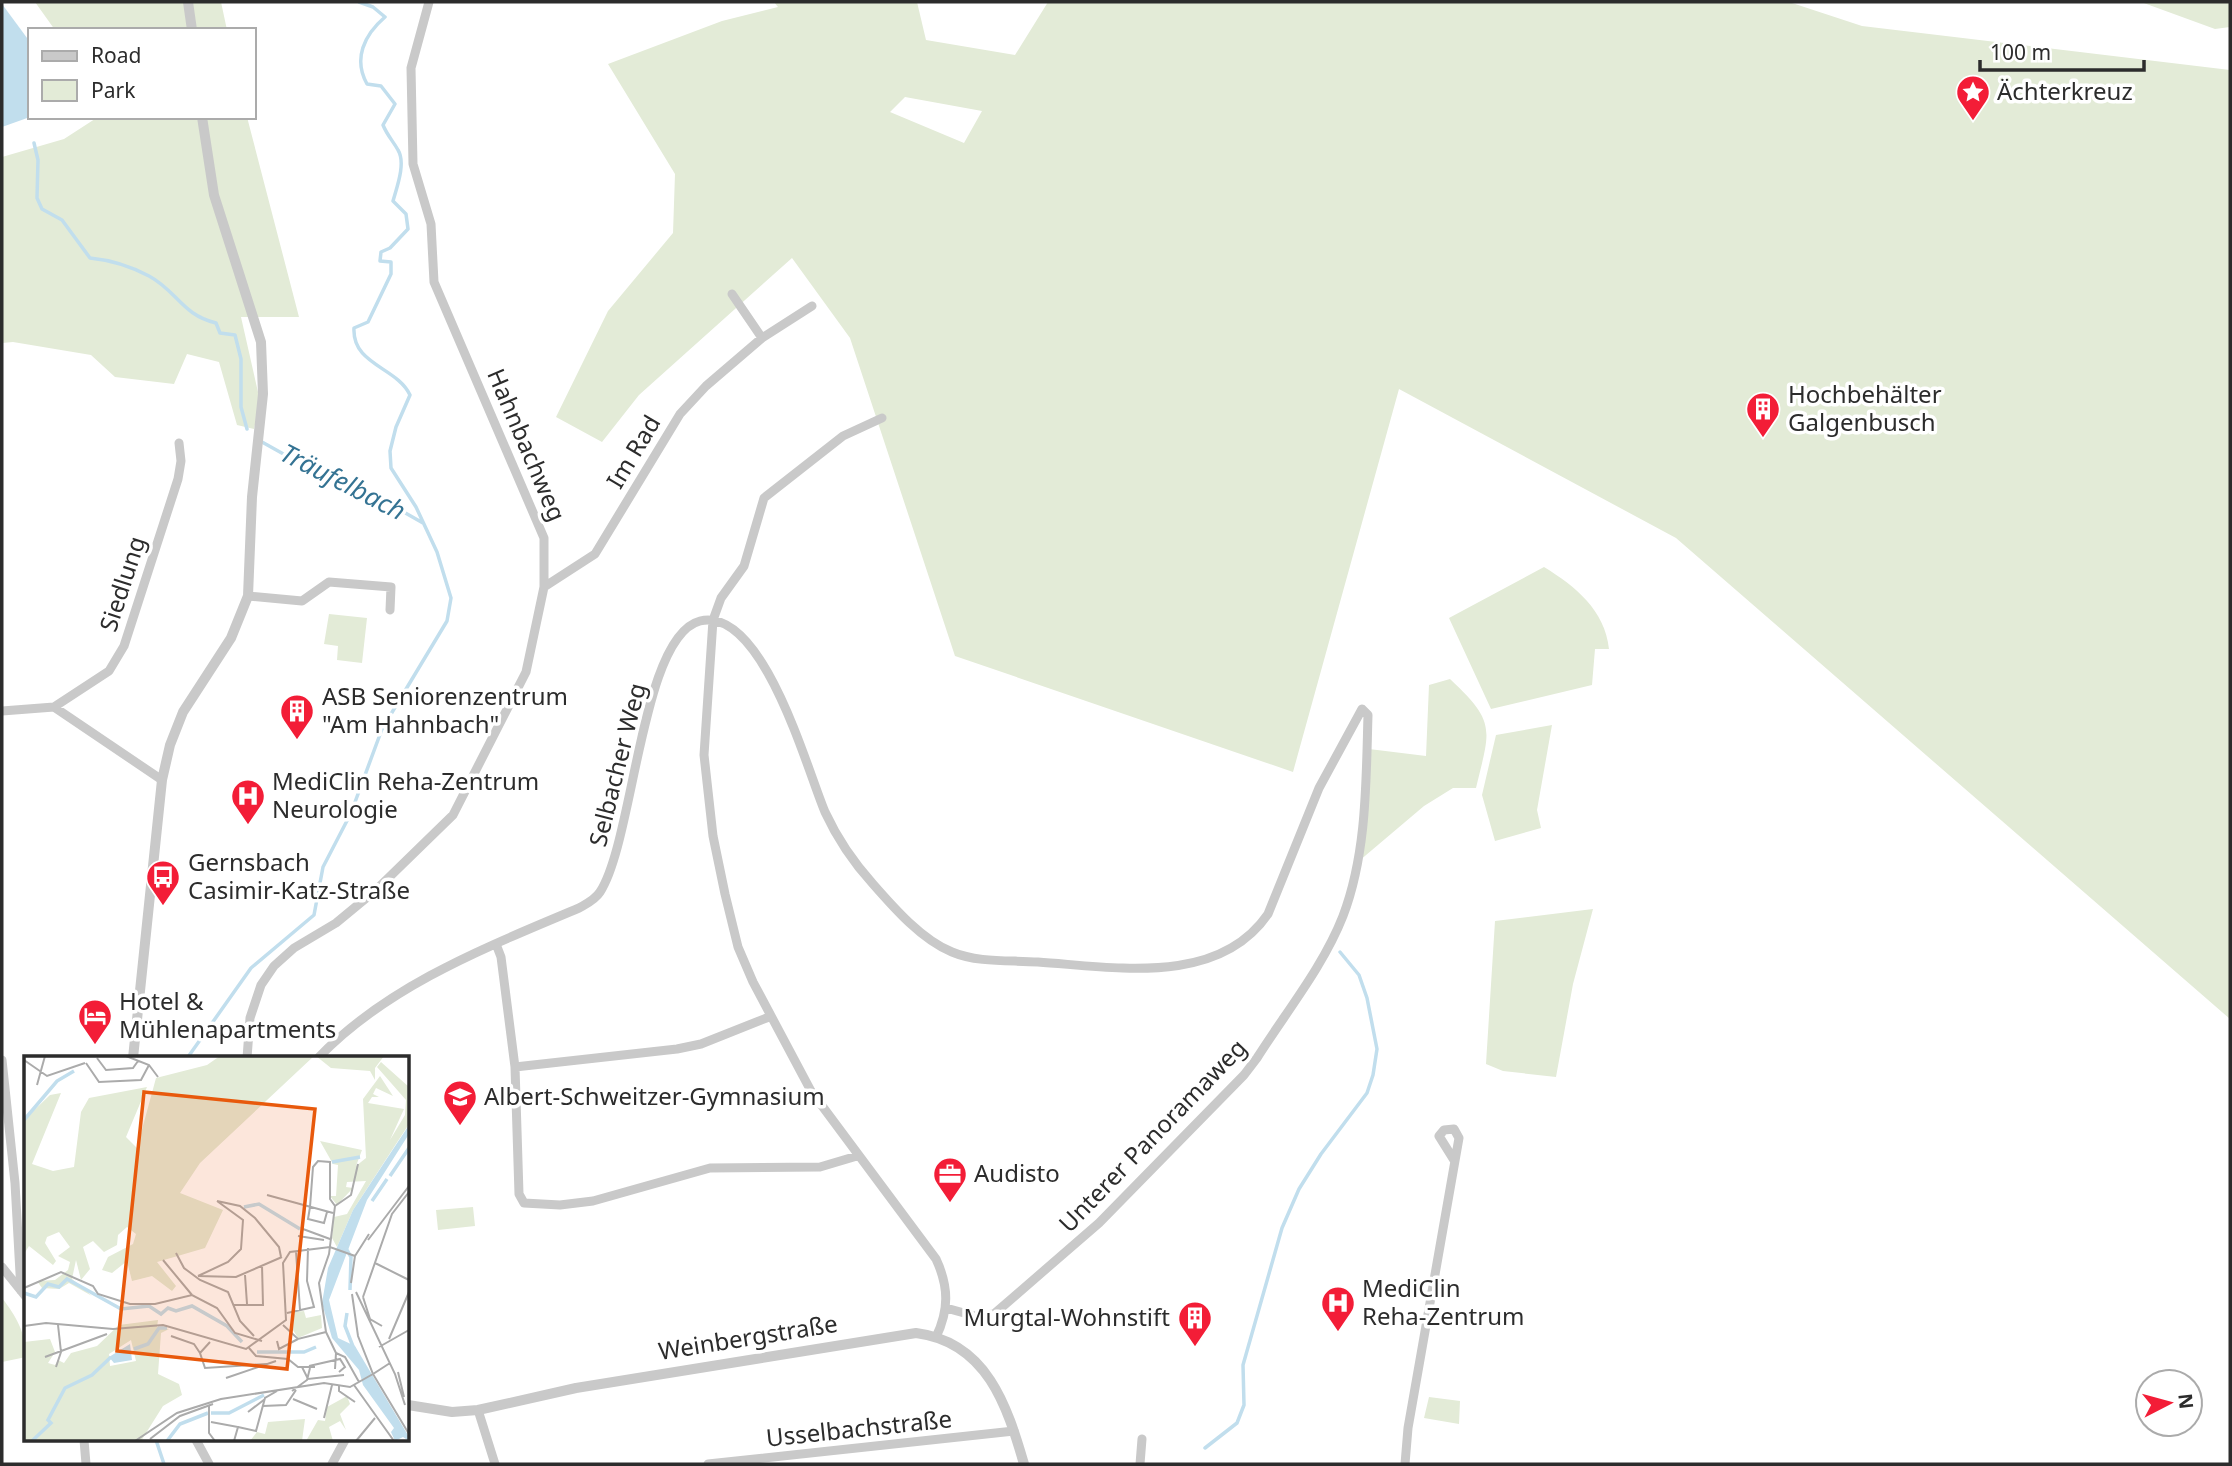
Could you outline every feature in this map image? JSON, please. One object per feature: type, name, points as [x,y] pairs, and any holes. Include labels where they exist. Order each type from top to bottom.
[{"type":"street","points":[[188,2],[192,28]]},
{"type":"street","name":"Hahnbachweg","points":[[247,1056],[250,1018],[261,985],[274,967],[294,948],[336,923],[376,890],[453,815],[526,672],[544,587],[544,538],[434,282],[431,224],[413,164],[411,68],[429,2]]},
{"type":"street","points":[[132,1056],[162,780],[170,745],[183,712],[231,638],[248,596],[263,369],[252,311],[214,195],[202,119]]},
{"type":"street","points":[[732,294],[762,338]]},
{"type":"street","name":"Im Rad","points":[[544,587],[595,554],[680,414],[706,386],[762,338],[812,306]]},
{"type":"street","points":[[882,418],[844,436],[764,498],[744,566],[721,598],[713,620],[704,755],[707,799],[724,894],[738,947],[769,1017],[811,1091],[936,1259],[946,1288],[946,1308],[936,1337]]},
{"type":"street","name":"Siedlung","points":[[54,708],[109,671],[124,646],[178,479],[181,461],[179,443]]},
{"type":"street","points":[[248,596],[302,601],[329,582],[391,587],[390,610]]},
{"type":"street","name":"Unterer Panoramaweg","points":[[713,620],[736,631],[759,659],[780,695],[825,812],[856,864],[874,886],[932,941],[952,953],[979,959],[1154,968],[1223,954],[1259,927],[1268,914],[1319,788],[1357,716],[1362,709],[1368,715],[1364,817],[1357,864],[1343,916],[1314,971],[1257,1058],[1244,1075],[1099,1223],[994,1314],[984,1317],[946,1308]]},
{"type":"street","name":"Selbacher Weg","points":[[320,1056],[365,1017],[424,980],[496,944],[579,908],[599,894],[621,839],[643,734],[661,671],[683,631],[693,624],[713,620]]},
{"type":"street","points":[[2,711],[54,708],[162,780]]},
{"type":"street","points":[[496,944],[501,957],[515,1067],[519,1194],[524,1203],[560,1205],[593,1201],[710,1168],[820,1167],[857,1156]]},
{"type":"street","points":[[515,1067],[689,1047],[769,1017]]},
{"type":"street","points":[[2,1060],[24,1294]]},
{"type":"street","points":[[1405,1464],[1408,1428],[1454,1160]]},
{"type":"street","points":[[2,1267],[24,1294]]},
{"type":"street","name":"Weinbergstraße","points":[[410,1405],[452,1412],[478,1410],[576,1388],[719,1367],[916,1333],[936,1337],[960,1350],[983,1370],[1001,1395],[1024,1464]]},
{"type":"street","points":[[478,1410],[495,1464]]},
{"type":"street","name":"Usselbachstraße","points":[[708,1464],[1014,1431]]},
{"type":"street","points":[[1140,1464],[1142,1439]]},
{"type":"street","points":[[84,1442],[86,1464]]},
{"type":"street","points":[[197,1442],[209,1464]]},
{"type":"street","points":[[332,1464],[344,1442]]},
{"type":"green space","points":[[35,2],[221,2],[227,28],[54,28]]},
{"type":"green space","points":[[774,2],[917,2],[926,40],[1015,55],[1048,2],[1789,2],[1862,26],[2230,70],[2230,1019],[1676,538],[1399,389],[1293,772],[955,656],[850,338],[792,258],[639,395],[602,442],[556,417],[608,311],[673,233],[675,174],[608,64],[722,21],[778,7]],"holes":[[[905,97],[982,111],[964,143],[890,112]]]},
{"type":"green space","points":[[2141,2],[2230,2],[2230,27],[2215,29]]},
{"type":"green space","points":[[95,119],[248,119],[299,317],[241,317],[260,401],[254,429],[237,425],[219,362],[187,354],[174,384],[115,377],[91,355],[13,342],[2,343],[2,157],[64,139]]},
{"type":"green space","points":[[1544,567],[1567,582],[1587,600],[1602,622],[1609,649],[1595,649],[1592,685],[1491,709],[1449,618]]},
{"type":"green space","points":[[329,614],[367,618],[362,663],[337,660],[338,646],[324,644]]},
{"type":"green space","points":[[1450,679],[1476,706],[1486,728],[1476,788],[1453,788],[1424,806],[1359,861],[1369,749],[1426,756],[1429,685]]},
{"type":"green space","points":[[1552,725],[1537,810],[1541,828],[1495,841],[1482,795],[1496,735]]},
{"type":"green space","points":[[1593,909],[1573,984],[1556,1077],[1503,1071],[1486,1064],[1495,921]]},
{"type":"green space","points":[[473,1207],[475,1226],[438,1230],[436,1210]]},
{"type":"green space","points":[[2,1298],[19,1325],[24,1340],[24,1357],[2,1362]]},
{"type":"green space","points":[[1429,1397],[1460,1401],[1459,1424],[1424,1418]]},
{"type":"water","points":[[2,4],[28,39],[28,118],[2,127]]},
{"type":"waterway","points":[[189,1056],[251,968],[314,915],[323,867],[351,813],[382,729],[447,621],[451,598],[437,552],[416,507],[391,468],[390,451],[396,427],[410,395],[395,378],[367,358],[355,340],[354,328],[368,322],[391,274],[391,262],[380,261],[381,252],[390,248],[408,229],[406,214],[393,201],[400,175],[400,155],[383,125],[395,104],[381,86],[367,84],[361,66],[366,40],[385,17],[373,7],[359,2]]},
{"type":"waterway","name":"Träufelbach","points":[[34,143],[38,160],[37,198],[42,209],[62,220],[90,258],[121,264],[149,276],[187,309],[216,323],[220,333],[235,335],[241,359],[241,407],[247,429]]},
{"type":"waterway","name":"Träufelbach","points":[[262,442],[296,461],[365,490],[423,523]]},
{"type":"waterway","points":[[1205,1448],[1237,1423],[1244,1405],[1243,1365],[1282,1228],[1299,1189],[1321,1154],[1367,1093],[1373,1075],[1377,1049],[1367,998],[1359,975],[1340,952]]},
{"type":"waterway","points":[[157,1442],[164,1464]]},
{"type":"place","name":"Ächterkreuz","points":[[1973,122]]},
{"type":"place","name":"Hochbehälter Galgenbusch","points":[[1763,439]]},
{"type":"place","name":"ASB Seniorenzentrum \"Am Hahnbach\"","points":[[297,741]]},
{"type":"place","name":"MediClin Reha-Zentrum Neurologie","points":[[248,826]]},
{"type":"place","name":"Gernsbach Casimir-Katz-Straße","points":[[163,907]]},
{"type":"place","name":"Hotel & Mühlenapartments","points":[[95,1046]]},
{"type":"place","name":"Albert-Schweitzer-Gymnasium","points":[[460,1127]]},
{"type":"place","name":"Audisto","points":[[950,1204]]},
{"type":"place","name":"MediClin Reha-Zentrum","points":[[1338,1333]]},
{"type":"place","name":"Murgtal-Wohnstift","points":[[1195,1348]]}]
